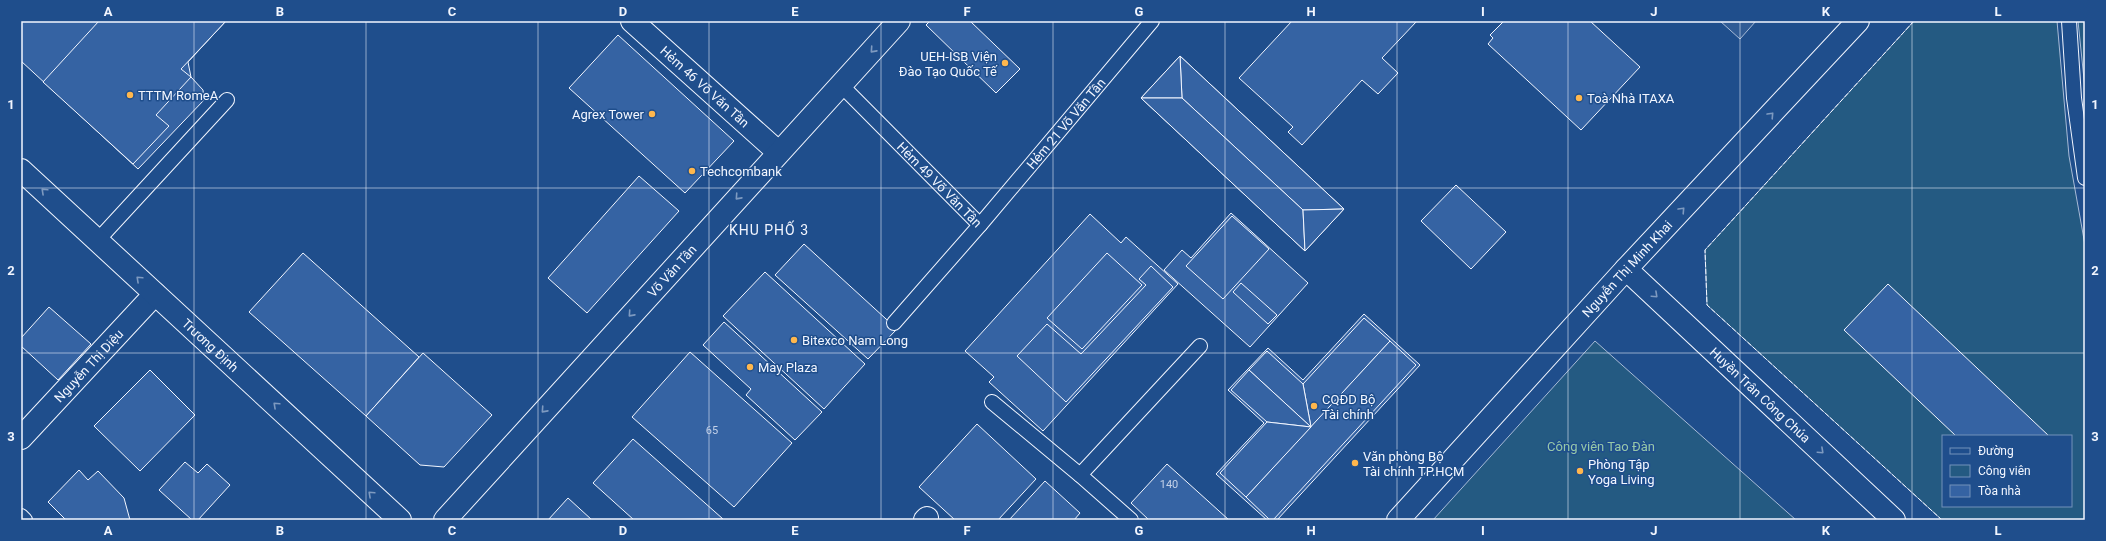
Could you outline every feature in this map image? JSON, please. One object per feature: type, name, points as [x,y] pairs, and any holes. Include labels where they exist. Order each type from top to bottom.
[{"type":"main road","name":"Hẻm 46 Võ Văn Tần","points":[[632,21],[778,152]]},
{"type":"main road","name":"Võ Văn Tần","points":[[445,520],[778,152],[899,21]]},
{"type":"main road","name":"Nguyễn Thị Minh Khai","points":[[1398,520],[1626,269],[1858,21]]},
{"type":"main road","name":"Trương Định","points":[[21,170],[400,520]]},
{"type":"main road","name":"Huyền Trân Công Chúa","points":[[1626,269],[1894,520]]},
{"type":"main road","name":"Nguyễn Thị Diệu","points":[[21,438],[155,294]]},
{"type":"lane","name":"Hẻm 21 Võ Văn Tần","points":[[980,226],[1152,21]]},
{"type":"lane","points":[[2069,21],[2074,98],[2085,178]]},
{"type":"lane","name":"Hẻm 49 Võ Văn Tần","points":[[841,85],[980,226],[894,323]]},
{"type":"lane","points":[[98,240],[227,100]]},
{"type":"lane","points":[[1080,475],[1200,346]]},
{"type":"lane","points":[[992,402],[1080,475],[1131,520]]},
{"type":"lane","points":[[21,516],[25,520]]},
{"type":"green space","points":[[1914,21],[2057,21],[2069,156],[2085,245],[2085,520],[1942,520],[1707,305],[1705,250]]},
{"type":"green space","points":[[2078,21],[2085,21],[2085,89]]},
{"type":"green space","name":"Công viên Tao Đàn","points":[[1595,341],[1796,520],[1433,520]]},
{"type":"shaded area","points":[[1720,21],[1756,21],[1740,39]]},
{"type":"building","name":"TTTM RomeA","points":[[21,21],[226,21],[188,62],[191,77],[203,90],[204,100],[138,169],[21,61]]},
{"type":"building","name":"TTTM RomeA","points":[[99,21],[226,21],[181,69],[191,77],[156,115],[169,126],[133,164],[43,82]]},
{"type":"building","points":[[930,21],[970,21],[1020,69],[996,93],[926,25]]},
{"type":"building","points":[[1292,21],[1417,21],[1382,58],[1398,73],[1378,94],[1362,80],[1302,145],[1288,132],[1293,127],[1239,78]]},
{"type":"building","name":"Toà Nhà ITAXA","points":[[1504,21],[1590,21],[1640,67],[1581,130],[1488,44],[1493,38],[1490,35]]},
{"type":"building","name":"Agrex Tower","points":[[618,35],[734,141],[685,193],[569,88]]},
{"type":"building","points":[[1180,56],[1344,209],[1305,251],[1141,98]]},
{"type":"building","points":[[1180,56],[1344,209],[1303,210],[1182,98]]},
{"type":"building","points":[[1180,56],[1182,98],[1141,98]]},
{"type":"building","points":[[1141,98],[1182,98],[1303,210],[1305,251]]},
{"type":"building","points":[[639,176],[679,211],[587,313],[548,278]]},
{"type":"building","points":[[1456,185],[1506,232],[1471,269],[1421,221]]},
{"type":"building","points":[[1344,209],[1305,251],[1303,210]]},
{"type":"building","points":[[1231,213],[1308,283],[1250,347],[1164,270],[1182,250],[1191,258]]},
{"type":"building","points":[[1090,214],[1121,243],[1126,237],[1178,284],[1043,431],[989,382],[994,377],[965,351]]},
{"type":"building","points":[[1232,216],[1269,249],[1223,299],[1186,266]]},
{"type":"building","points":[[804,244],[897,329],[868,359],[775,275]]},
{"type":"building","points":[[303,253],[419,357],[366,416],[249,312]]},
{"type":"building","points":[[1107,253],[1142,285],[1082,349],[1047,318]]},
{"type":"building","points":[[1151,266],[1173,287],[1066,402],[1017,356],[1047,324],[1081,354],[1146,285],[1139,279]]},
{"type":"building","name":"Bitexco Nam Long","points":[[765,272],[865,364],[824,409],[723,316]]},
{"type":"building","points":[[1241,283],[1277,315],[1268,324],[1233,292]]},
{"type":"building","points":[[1888,284],[2048,435],[1955,435],[1844,330]]},
{"type":"building","points":[[49,307],[91,344],[58,380],[21,346],[21,338]]},
{"type":"building","name":"CQĐD Bộ Tài chính","points":[[1364,314],[1420,365],[1277,520],[1267,520],[1216,474],[1264,423],[1228,390],[1268,348],[1303,380]]},
{"type":"building","points":[[1364,318],[1390,341],[1311,427],[1303,384]]},
{"type":"building","name":"May Plaza","points":[[724,322],[822,412],[795,440],[746,395],[751,389],[703,345]]},
{"type":"building","points":[[1390,341],[1416,365],[1273,520],[1270,520],[1246,497]]},
{"type":"building","points":[[1267,351],[1303,384],[1311,427],[1249,370]]},
{"type":"building","points":[[690,352],[792,443],[734,507],[632,417]]},
{"type":"building","points":[[423,353],[492,415],[444,467],[420,465],[366,416]]},
{"type":"building","points":[[150,370],[195,415],[140,471],[94,426]]},
{"type":"building","points":[[1249,370],[1311,427],[1267,422],[1231,390]]},
{"type":"building","points":[[1267,422],[1311,427],[1246,497],[1220,473]]},
{"type":"building","points":[[977,424],[1036,479],[998,520],[955,520],[919,487]]},
{"type":"building","points":[[633,439],[723,519],[634,520],[593,483]]},
{"type":"building","points":[[185,462],[198,473],[207,464],[230,485],[198,520],[192,520],[159,490]]},
{"type":"building","points":[[1167,464],[1229,520],[1149,520],[1131,503]]},
{"type":"building","points":[[79,470],[88,480],[98,471],[124,498],[130,520],[66,520],[48,502]]},
{"type":"building","points":[[1045,481],[1080,513],[1074,520],[1009,520]]},
{"type":"building","points":[[568,498],[592,520],[548,520]]},
{"type":"fence","points":[[1914,21],[1705,250],[1707,305],[1942,520]]},
{"type":"place","name":"UEH-ISB Viện Đào Tạo Quốc Tế","points":[[1005,63]]},
{"type":"place","name":"TTTM RomeA","points":[[130,95]]},
{"type":"place","name":"Toà Nhà ITAXA","points":[[1579,98]]},
{"type":"place","name":"Agrex Tower","points":[[652,114]]},
{"type":"place","name":"Techcombank","points":[[692,171]]},
{"type":"place","name":"Bitexco Nam Long","points":[[794,340]]},
{"type":"place","name":"May Plaza","points":[[750,367]]},
{"type":"place","name":"CQĐD Bộ Tài chính","points":[[1314,406]]},
{"type":"place","name":"Văn phòng Bộ Tài chính TP.HCM","points":[[1355,463]]},
{"type":"place","name":"Phòng Tập Yoga Living","points":[[1580,471]]},
{"type":"district","name":"KHU PHỐ 3","points":[[769,230]]}]
